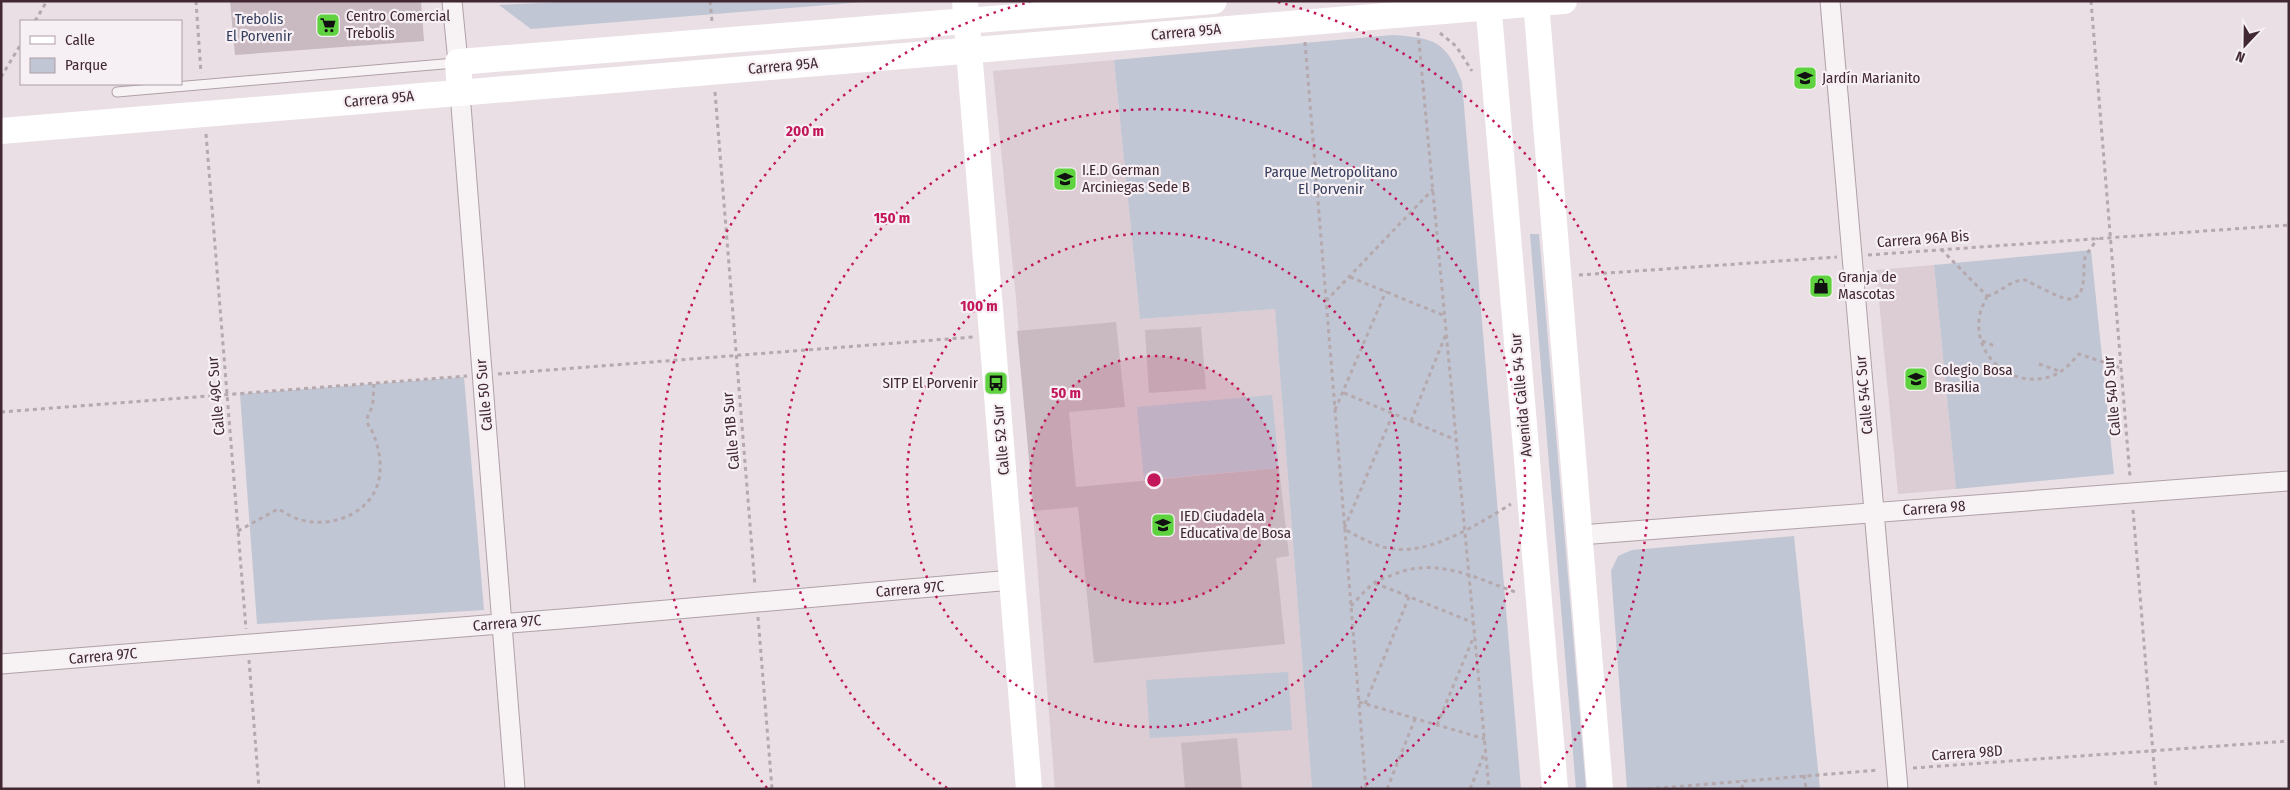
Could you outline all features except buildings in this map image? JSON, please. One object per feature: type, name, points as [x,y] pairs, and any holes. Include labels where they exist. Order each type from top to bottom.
[{"type":"street","name":"Calle 50 Sur","points":[[452,1],[515,789]]},
{"type":"street","name":"Carrera 95A","points":[[458,62],[966,11],[1214,1]]},
{"type":"street","name":"Carrera 95A","points":[[1,131],[713,72],[1488,4],[1564,1]]},
{"type":"street","name":"Calle 54C Sur","points":[[1830,1],[1898,789]]},
{"type":"street","points":[[1536,2],[1600,789]]},
{"type":"street","name":"Avenida Calle 54 Sur","points":[[1488,4],[1555,789]]},
{"type":"street","name":"Calle 52 Sur","points":[[966,11],[1029,789]]},
{"type":"street","name":"Carrera 98","points":[[1580,534],[2289,482]]},
{"type":"street","name":"Carrera 97C","points":[[1,664],[502,624],[1012,580]]},
{"type":"lane","points":[[117,92],[458,62]]},
{"type":"path","points":[[36,20],[47,1]]},
{"type":"path","points":[[196,1],[202,84]]},
{"type":"path","name":"Calle 54D Sur","points":[[2091,1],[2156,789]]},
{"type":"path","points":[[1418,27],[1489,789]]},
{"type":"path","points":[[1304,38],[1366,789]]},
{"type":"path","points":[[1,77],[20,46]]},
{"type":"path","name":"Calle 51B Sur","points":[[713,72],[772,789]]},
{"type":"path","name":"Calle 49C Sur","points":[[205,114],[259,789]]},
{"type":"path","points":[[1326,302],[1433,188]]},
{"type":"path","name":"Carrera 96A Bis","points":[[1558,277],[2289,225]]},
{"type":"path","points":[[1987,296],[1995,294],[2012,282],[2024,280],[2067,299],[2075,297],[2084,285],[2083,269],[2086,256],[2098,238]]},
{"type":"path","points":[[1942,250],[1987,296]]},
{"type":"path","points":[[1350,276],[1445,316]]},
{"type":"path","points":[[1335,410],[1344,393],[1386,291]]},
{"type":"path","points":[[1987,296],[1980,314],[1979,330],[1981,341],[1992,361],[2004,372],[2020,378],[2037,379],[2060,372],[2068,367],[2079,354],[2121,368]]},
{"type":"path","points":[[1411,421],[1446,334]]},
{"type":"path","points":[[1981,341],[1995,346]]},
{"type":"path","points":[[2039,364],[2060,372]]},
{"type":"path","points":[[238,531],[278,508],[298,519],[313,521],[336,520],[351,516],[368,503],[378,488],[380,468],[378,449],[367,424],[367,416],[372,406],[374,384]]},
{"type":"path","points":[[1344,393],[1456,440]]},
{"type":"path","points":[[1344,530],[1393,414]]},
{"type":"path","points":[[1344,530],[1375,545],[1395,549],[1415,549],[1465,530],[1511,504],[1529,486]]},
{"type":"path","points":[[1351,606],[1374,583],[1395,573],[1419,566],[1445,568],[1469,574],[1539,602]]},
{"type":"path","points":[[1374,583],[1474,623]]},
{"type":"path","points":[[1365,704],[1409,597]]},
{"type":"path","points":[[1437,725],[1475,634]]},
{"type":"path","points":[[1358,702],[1485,739]]},
{"type":"path","points":[[1387,789],[1415,718]]},
{"type":"path","name":"Carrera 98D","points":[[1648,789],[1804,775],[2289,741]]},
{"type":"path","points":[[1470,789],[1486,750]]},
{"type":"path","points":[[1804,775],[1806,789]]},
{"type":"path","points":[[1742,789],[1743,780]]},
{"type":"shaded area","name":"IED Ciudadela Educativa de Bosa","points":[[1114,60],[1140,319],[1275,309],[1312,789],[1055,789],[1016,298],[993,71]]},
{"type":"shaded area","name":"Colegio Bosa Brasilia","points":[[1934,265],[1956,489],[1898,494],[1876,270]]},
{"type":"green space","points":[[583,1],[876,1],[531,29],[499,5]]},
{"type":"green space","name":"Parque Metropolitano El Porvenir","points":[[1393,35],[1429,40],[1437,44],[1450,58],[1462,82],[1521,789],[1312,789],[1275,309],[1140,319],[1114,60]]},
{"type":"green space","points":[[1530,234],[1539,234],[1586,789],[1576,789]]},
{"type":"green space","points":[[2091,250],[2114,474],[1956,489],[1934,265]]},
{"type":"green space","points":[[464,377],[484,610],[257,624],[240,394]]},
{"type":"green space","points":[[1272,395],[1279,468],[1144,480],[1137,407]]},
{"type":"green space","points":[[1794,536],[1820,789],[1627,789],[1611,571],[1618,556],[1632,550]]},
{"type":"green space","points":[[1288,672],[1292,730],[1150,738],[1146,680]]},
{"type":"place","name":"Centro Comercial Trebolis","points":[[328,25]]},
{"type":"place","name":"Jardín Marianito","points":[[1805,78]]},
{"type":"place","name":"I.E.D German Arciniegas Sede B","points":[[1065,179]]},
{"type":"place","name":"Granja de Mascotas","points":[[1821,286]]},
{"type":"place","name":"Colegio Bosa Brasilia","points":[[1916,379]]},
{"type":"place","name":"SITP El Porvenir","points":[[996,383]]},
{"type":"place","name":"IED Ciudadela Educativa de Bosa","points":[[1163,525]]},
{"type":"park label","name":"Trebolis El Porvenir","points":[[259,28]]}]
